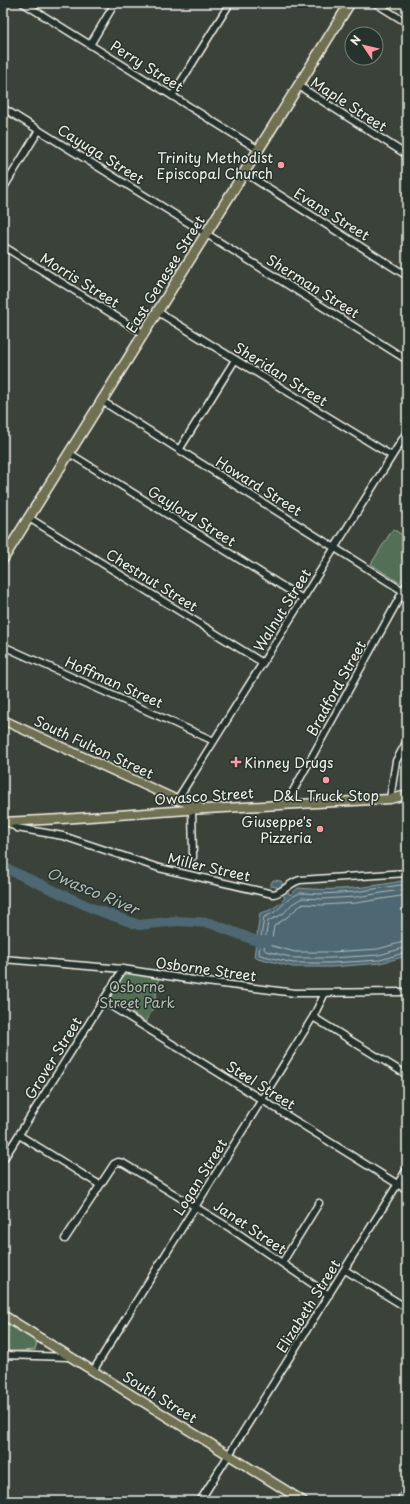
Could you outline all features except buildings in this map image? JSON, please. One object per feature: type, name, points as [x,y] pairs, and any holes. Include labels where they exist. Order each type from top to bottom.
[{"type":"highway","name":"East Genesee Street","points":[[5,553],[29,518],[350,3]]},
{"type":"main road","name":"South Fulton Street","points":[[3,720],[177,800],[190,804],[220,808]]},
{"type":"main road","name":"Owasco Street","points":[[6,822],[192,809],[390,799],[407,795]]},
{"type":"main road","points":[[176,811],[177,800]]},
{"type":"main road","name":"South Street","points":[[3,1315],[228,1456],[303,1501]]},
{"type":"street","name":"Perry Street","points":[[23,3],[259,150]]},
{"type":"street","points":[[90,45],[115,3]]},
{"type":"street","points":[[172,96],[230,3]]},
{"type":"street","points":[[375,3],[407,23]]},
{"type":"street","name":"Maple Street","points":[[299,86],[407,155]]},
{"type":"street","name":"Cayuga Street","points":[[3,108],[206,234]]},
{"type":"street","points":[[3,189],[39,130]]},
{"type":"street","name":"Evans Street","points":[[245,173],[407,276]]},
{"type":"street","name":"Sherman Street","points":[[206,234],[407,360]]},
{"type":"street","name":"Morris Street","points":[[3,246],[144,334]]},
{"type":"street","name":"Sheridan Street","points":[[158,312],[392,456]]},
{"type":"street","points":[[179,450],[235,360]]},
{"type":"street","name":"Howard Street","points":[[102,401],[403,591]]},
{"type":"street","name":"Walnut Street","points":[[177,800],[407,432]]},
{"type":"street","name":"Gaylord Street","points":[[69,454],[303,599]]},
{"type":"street","name":"Chestnut Street","points":[[29,518],[263,663]]},
{"type":"street","name":"Bradford Street","points":[[286,804],[407,584]]},
{"type":"street","name":"Hoffman Street","points":[[3,646],[214,741]]},
{"type":"street","points":[[390,799],[396,761],[407,741]]},
{"type":"street","points":[[192,809],[193,857]]},
{"type":"street","name":"Miller Street","points":[[6,822],[17,828],[63,836],[159,868],[195,877],[277,893],[300,880],[407,873]]},
{"type":"street","name":"Osborne Street","points":[[3,960],[122,969],[271,991],[295,993],[407,992]]},
{"type":"street","name":"Grover Street","points":[[3,1160],[6,1150],[18,1135],[122,969]]},
{"type":"street","name":"Logan Street","points":[[93,1371],[313,1017],[325,993]]},
{"type":"street","name":"Steel Street","points":[[103,1001],[407,1190]]},
{"type":"street","points":[[313,1017],[407,1075]]},
{"type":"street","points":[[18,1135],[100,1185]]},
{"type":"street","name":"Janet Street","points":[[65,1239],[116,1163],[123,1162],[196,1207],[329,1295]]},
{"type":"street","name":"Elizabeth Street","points":[[200,1501],[407,1169]]},
{"type":"street","points":[[282,1263],[319,1203]]},
{"type":"street","points":[[344,1270],[407,1308]]},
{"type":"street","points":[[3,1356],[70,1357]]},
{"type":"street","points":[[400,1501],[407,1489]]},
{"type":"street","points":[[3,1496],[11,1501]]},
{"type":"green space","points":[[393,529],[407,538],[407,572],[400,583],[371,564]]},
{"type":"green space","name":"Osborne Street Park","points":[[128,973],[159,978],[154,1007],[146,1022],[112,1001],[110,998],[123,976]]},
{"type":"green space","points":[[3,1321],[37,1342],[35,1350],[3,1352]]},
{"type":"water","points":[[273,880],[281,881],[290,895],[298,888],[353,888],[407,880],[407,956],[380,963],[332,967],[293,967],[254,957],[260,913],[274,908],[285,898],[277,887],[270,886]]},
{"type":"waterway","name":"Owasco River","points":[[3,867],[94,909],[139,925],[177,921],[210,923],[257,941],[269,941]]},
{"type":"place","name":"Trinity Methodist Episcopal Church","points":[[281,165]]},
{"type":"place","name":"Kinney Drugs","points":[[236,762]]},
{"type":"place","name":"D&L Truck Stop","points":[[326,780]]},
{"type":"place","name":"Giuseppe's Pizzeria","points":[[320,829]]}]
